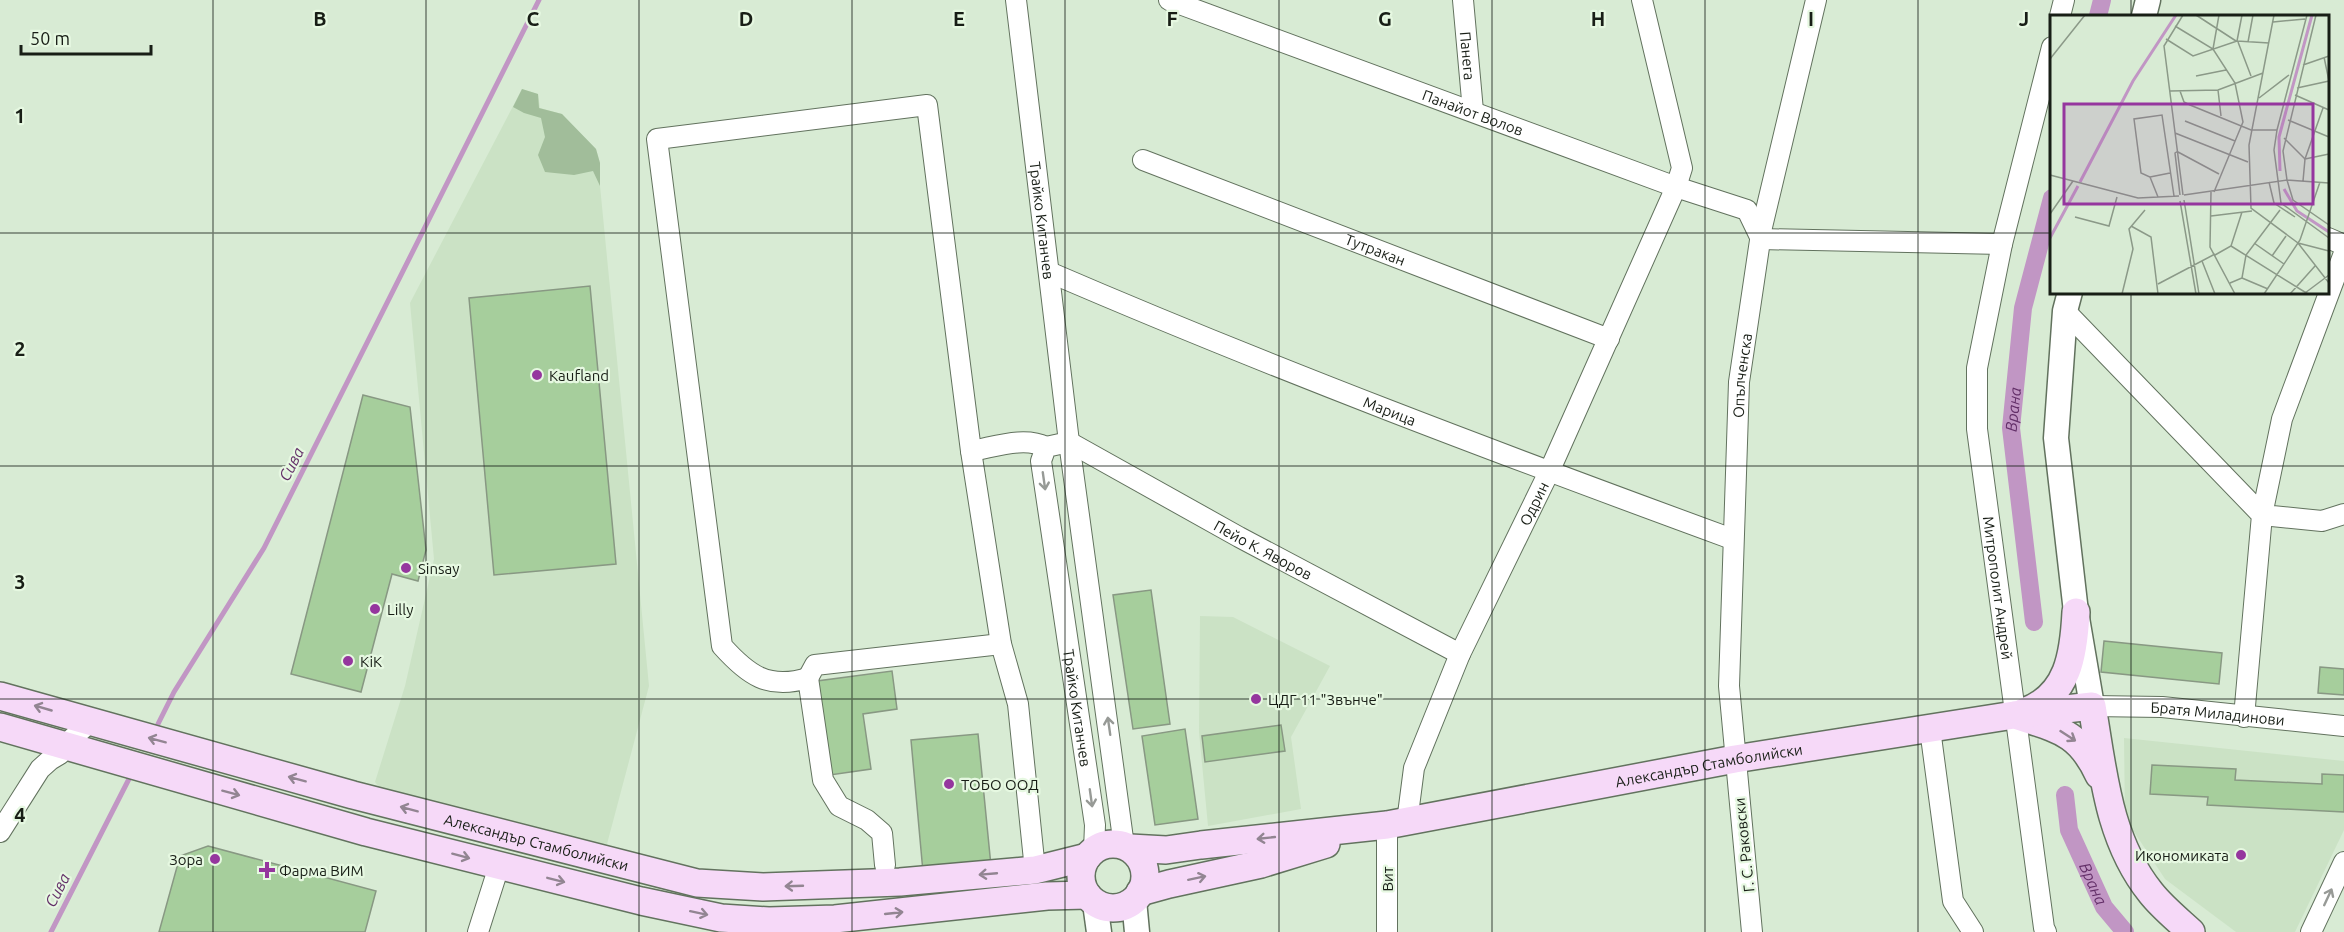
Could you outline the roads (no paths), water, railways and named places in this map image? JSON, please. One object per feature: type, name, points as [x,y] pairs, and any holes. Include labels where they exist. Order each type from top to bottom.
[{"type":"main road","points":[[2014,715],[2043,702],[2069,669],[2075,641],[2076,612]]},
{"type":"main road","name":"Александър Стамболийски","points":[[0,696],[353,795],[697,883],[763,887],[888,883],[1035,870],[1111,844],[1166,850],[1397,824],[1735,759],[2014,715]]},
{"type":"main road","points":[[2014,715],[2092,706],[2107,794],[2122,847],[2151,894],[2191,932]]},
{"type":"main road","points":[[2014,715],[2070,735],[2090,756],[2107,794]]},
{"type":"main road","name":"Александър Стамболийски","points":[[0,727],[366,832],[721,918],[769,921],[835,919],[1047,896],[1091,899],[1104,907],[1115,908],[1125,906],[1137,896],[1169,884],[1261,864],[1397,824]]},
{"type":"main road","points":[[1127,847],[1137,855],[1145,873],[1144,883],[1137,896]]},
{"type":"main road","points":[[1090,853],[1081,876],[1082,886],[1091,899]]},
{"type":"street","name":"Трайко Китанчев","points":[[1016,0],[1069,442],[1127,847]]},
{"type":"street","name":"Панайот Волов","points":[[1169,0],[1676,188],[1747,210],[1761,239]]},
{"type":"street","name":"Панега","points":[[1463,0],[1473,111]]},
{"type":"street","name":"Одрин","points":[[1397,824],[1414,768],[1460,654],[1549,472],[1676,188],[1682,168],[1642,0]]},
{"type":"street","name":"Опълченска","points":[[1735,759],[1729,686],[1732,539],[1739,382],[1761,239],[1816,0]]},
{"type":"street","points":[[2060,15],[2064,0]]},
{"type":"street","points":[[2144,15],[2148,0]]},
{"type":"street","name":"Митрополит Андрей","points":[[2046,932],[2014,715],[1977,429],[1977,368],[2002,244],[2050,55]]},
{"type":"street","points":[[808,678],[790,683],[758,679],[737,663],[722,646],[657,139],[927,105],[971,451],[1001,644],[1018,704],[1035,870]]},
{"type":"street","name":"Тутракан","points":[[1143,160],[1609,339]]},
{"type":"street","points":[[2329,238],[2344,245]]},
{"type":"street","points":[[1761,239],[2002,244]]},
{"type":"street","points":[[2329,293],[2344,253]]},
{"type":"street","name":"Марица","points":[[1050,272],[1152,316],[1549,472],[1732,539]]},
{"type":"street","points":[[2244,717],[2262,515],[2282,419],[2329,294]]},
{"type":"street","points":[[2068,302],[2262,515],[2322,521],[2344,514]]},
{"type":"street","points":[[2068,302],[2056,438],[2076,612],[2092,706]]},
{"type":"street","points":[[971,451],[1025,442],[1035,442],[1046,447],[1069,442]]},
{"type":"street","name":"Пейо К. Яворов","points":[[1069,442],[1239,537],[1460,654]]},
{"type":"street","name":"Трайко Китанчев","points":[[1046,447],[1041,461],[1095,825],[1090,853]]},
{"type":"street","points":[[885,865],[882,833],[867,820],[839,806],[823,780],[808,678],[815,665],[1001,644]]},
{"type":"street","name":"Братя Миладинови","points":[[2092,706],[2162,707],[2344,726]]},
{"type":"street","points":[[0,832],[40,769],[60,754],[65,745],[90,722]]},
{"type":"street","points":[[1930,729],[1953,901],[1973,932]]},
{"type":"street","name":"Г. С. Раковски","points":[[1735,759],[1752,932]]},
{"type":"street","name":"Вит","points":[[1387,932],[1397,824]]},
{"type":"street","points":[[2311,932],[2344,862]]},
{"type":"street","points":[[478,932],[499,866]]},
{"type":"street","points":[[1137,896],[1137,932]]},
{"type":"street","points":[[1091,899],[1098,932]]},
{"type":"waterway","name":"Сива","points":[[155,730],[174,692],[264,548],[539,0]]},
{"type":"waterway","name":"Врана","points":[[2098,15],[2102,0]]},
{"type":"waterway","name":"Врана","points":[[2034,622],[2011,428],[2023,308],[2050,206]]},
{"type":"waterway","name":"Сива","points":[[51,932],[132,773]]},
{"type":"waterway","name":"Врана","points":[[2065,795],[2069,830],[2104,907],[2125,932]]},
{"type":"place","name":"Kaufland","points":[[537,375]]},
{"type":"place","name":"Sinsay","points":[[406,568]]},
{"type":"place","name":"Lilly","points":[[375,609]]},
{"type":"place","name":"KiK","points":[[348,661]]},
{"type":"place","name":"ЦДГ 11 \"Звънче\"","points":[[1256,699]]},
{"type":"place","name":"ТОБО ООД","points":[[949,784]]},
{"type":"place","name":"Икономиката","points":[[2241,855]]},
{"type":"place","name":"Зора","points":[[215,859]]},
{"type":"place","name":"Фарма ВИМ","points":[[267,870]]}]
